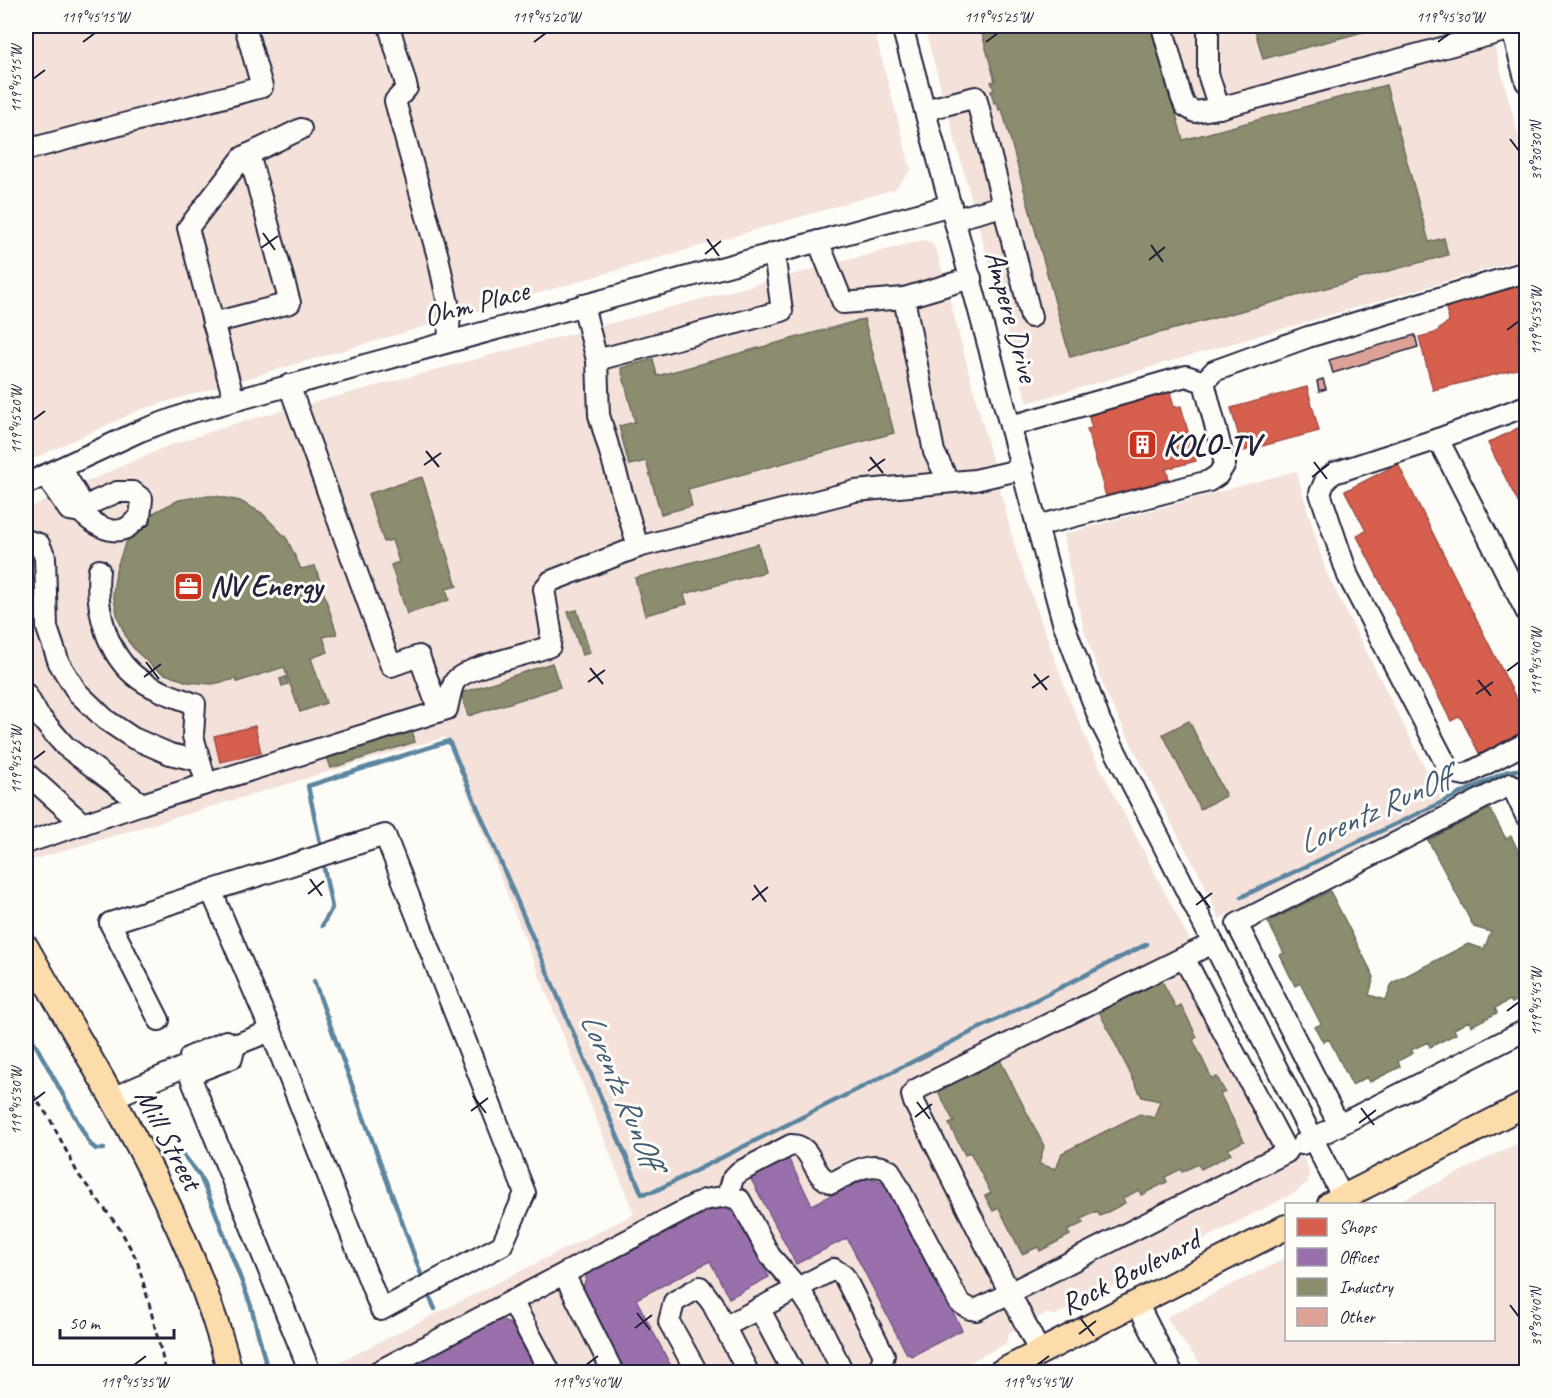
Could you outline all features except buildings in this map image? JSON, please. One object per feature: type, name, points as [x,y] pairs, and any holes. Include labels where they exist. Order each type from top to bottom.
[{"type":"main road","name":"Mill Street","points":[[26,947],[158,1182],[184,1240],[206,1298],[230,1372]]},
{"type":"main road","points":[[1337,1201],[1527,1104]]},
{"type":"main road","name":"Rock Boulevard","points":[[1001,1372],[1285,1228]]},
{"type":"street","points":[[26,150],[262,87],[245,26]]},
{"type":"street","points":[[388,26],[407,88],[395,101],[438,257],[450,313],[448,342]]},
{"type":"street","name":"Ampere Drive","points":[[902,26],[1063,622],[1100,721],[1313,1138],[1337,1201]]},
{"type":"street","points":[[1162,26],[1185,106],[1195,112],[1219,108],[1512,27],[1527,82]]},
{"type":"street","points":[[1208,26],[1208,74],[1219,108]]},
{"type":"street","points":[[925,110],[976,97],[1031,317]]},
{"type":"street","points":[[234,400],[188,228],[243,157],[301,129]]},
{"type":"street","points":[[213,323],[290,303],[249,154]]},
{"type":"street","name":"Ohm Place","points":[[26,484],[140,431],[234,400],[818,241],[953,212],[1003,206]]},
{"type":"street","points":[[818,241],[843,303],[904,298],[971,278]]},
{"type":"street","points":[[597,360],[782,311],[774,253]]},
{"type":"street","points":[[1204,382],[1214,371],[1308,337],[1527,272]]},
{"type":"street","points":[[904,298],[934,452],[949,482]]},
{"type":"street","points":[[584,305],[597,360],[599,415],[639,547]]},
{"type":"street","points":[[1011,426],[1186,376],[1204,382]]},
{"type":"street","points":[[1037,526],[1209,481],[1218,475],[1225,464],[1204,382]]},
{"type":"street","points":[[289,385],[391,666],[419,656],[439,711]]},
{"type":"street","points":[[1527,406],[1438,439],[1334,473],[1326,479],[1320,493],[1348,576],[1448,768],[1455,773],[1465,775],[1527,743]]},
{"type":"street","points":[[1438,439],[1527,611]]},
{"type":"street","points":[[26,843],[142,804],[447,709],[455,681],[472,669],[533,653],[550,646],[551,631],[544,589],[551,581],[639,547],[855,491],[975,480],[1023,469]]},
{"type":"street","points":[[52,472],[79,498],[81,512]]},
{"type":"street","points":[[26,542],[39,544],[45,557],[47,628],[59,663],[77,692],[106,720],[133,738],[170,754],[200,762]]},
{"type":"street","points":[[99,570],[97,590],[99,609],[113,648],[124,664],[137,678],[162,692],[195,704],[193,736],[206,784]]},
{"type":"street","points":[[26,694],[38,715],[65,746],[142,804]]},
{"type":"street","points":[[26,773],[83,824]]},
{"type":"street","points":[[1040,1353],[914,1102],[912,1095],[915,1090],[1184,958],[1236,924],[1511,784],[1527,816]]},
{"type":"street","points":[[159,1020],[110,923],[211,890],[385,836],[525,1193],[502,1245],[381,1310],[271,1031],[211,890]]},
{"type":"street","points":[[1236,924],[1339,1125]]},
{"type":"street","points":[[1184,958],[1287,1152]]},
{"type":"street","points":[[728,1196],[733,1178],[739,1172],[791,1145],[805,1148],[820,1178],[832,1184],[868,1165],[885,1168],[890,1171],[960,1302],[976,1310],[1527,1030]]},
{"type":"street","points":[[188,1065],[196,1072],[232,1058],[235,1045],[271,1031]]},
{"type":"street","points":[[112,1098],[188,1065]]},
{"type":"street","points":[[188,1065],[308,1367]]},
{"type":"street","points":[[376,1372],[705,1200],[728,1196],[740,1200],[770,1256],[798,1288],[813,1311],[843,1372]]},
{"type":"street","points":[[724,1327],[834,1269],[844,1276],[884,1355],[880,1368],[872,1372]]},
{"type":"street","points":[[564,1274],[613,1372]]},
{"type":"street","points":[[697,1372],[669,1322],[674,1302],[700,1287],[712,1304],[748,1372]]},
{"type":"street","points":[[512,1301],[550,1372]]},
{"type":"street","points":[[1137,1303],[1172,1372]]},
{"type":"street","points":[[759,1308],[793,1372]]},
{"type":"path","points":[[26,1085],[50,1119],[78,1174],[120,1229],[137,1260],[166,1372]]},
{"type":"shaded area","points":[[26,26],[873,26],[911,170],[895,189],[142,409],[26,462]]},
{"type":"shaded area","points":[[924,26],[1489,26],[1526,164],[1526,258],[1027,403]]},
{"type":"shaded area","points":[[923,240],[932,243],[938,255],[1016,551],[1068,696],[1091,750],[1309,1170],[1308,1182],[1294,1193],[1056,1315],[1045,1314],[1009,1334],[1005,1344],[951,1372],[320,1372],[634,1214],[445,737],[26,862],[26,509],[165,447],[237,423]]},
{"type":"shaded area","points":[[1296,471],[1326,572],[1444,805],[1219,919],[1203,881],[1105,691],[1084,629],[1069,568],[1064,534]]},
{"type":"shaded area","points":[[1526,1139],[1526,1372],[1207,1372],[1167,1317],[1285,1258],[1285,1341],[1495,1341],[1495,1203],[1397,1203]]},
{"type":"waterway","name":"Lorentz RunOff","points":[[320,843],[308,786],[449,741],[642,1194],[655,1191],[1147,944]]},
{"type":"waterway","name":"Lorentz RunOff","points":[[1241,897],[1508,771],[1526,769]]},
{"type":"waterway","name":"Lorentz RunOff","points":[[322,926],[332,908],[324,868]]},
{"type":"waterway","name":"Lorentz RunOff","points":[[314,981],[421,1274]]},
{"type":"waterway","points":[[26,1032],[28,1031],[90,1144],[96,1149],[104,1149]]},
{"type":"waterway","points":[[182,1153],[200,1176],[215,1211],[251,1306],[268,1372]]},
{"type":"waterway","name":"Lorentz RunOff","points":[[430,1298],[435,1309]]},
{"type":"place","name":"KOLO-TV","points":[[1142,445]]},
{"type":"place","name":"NV Energy","points":[[189,586]]}]
